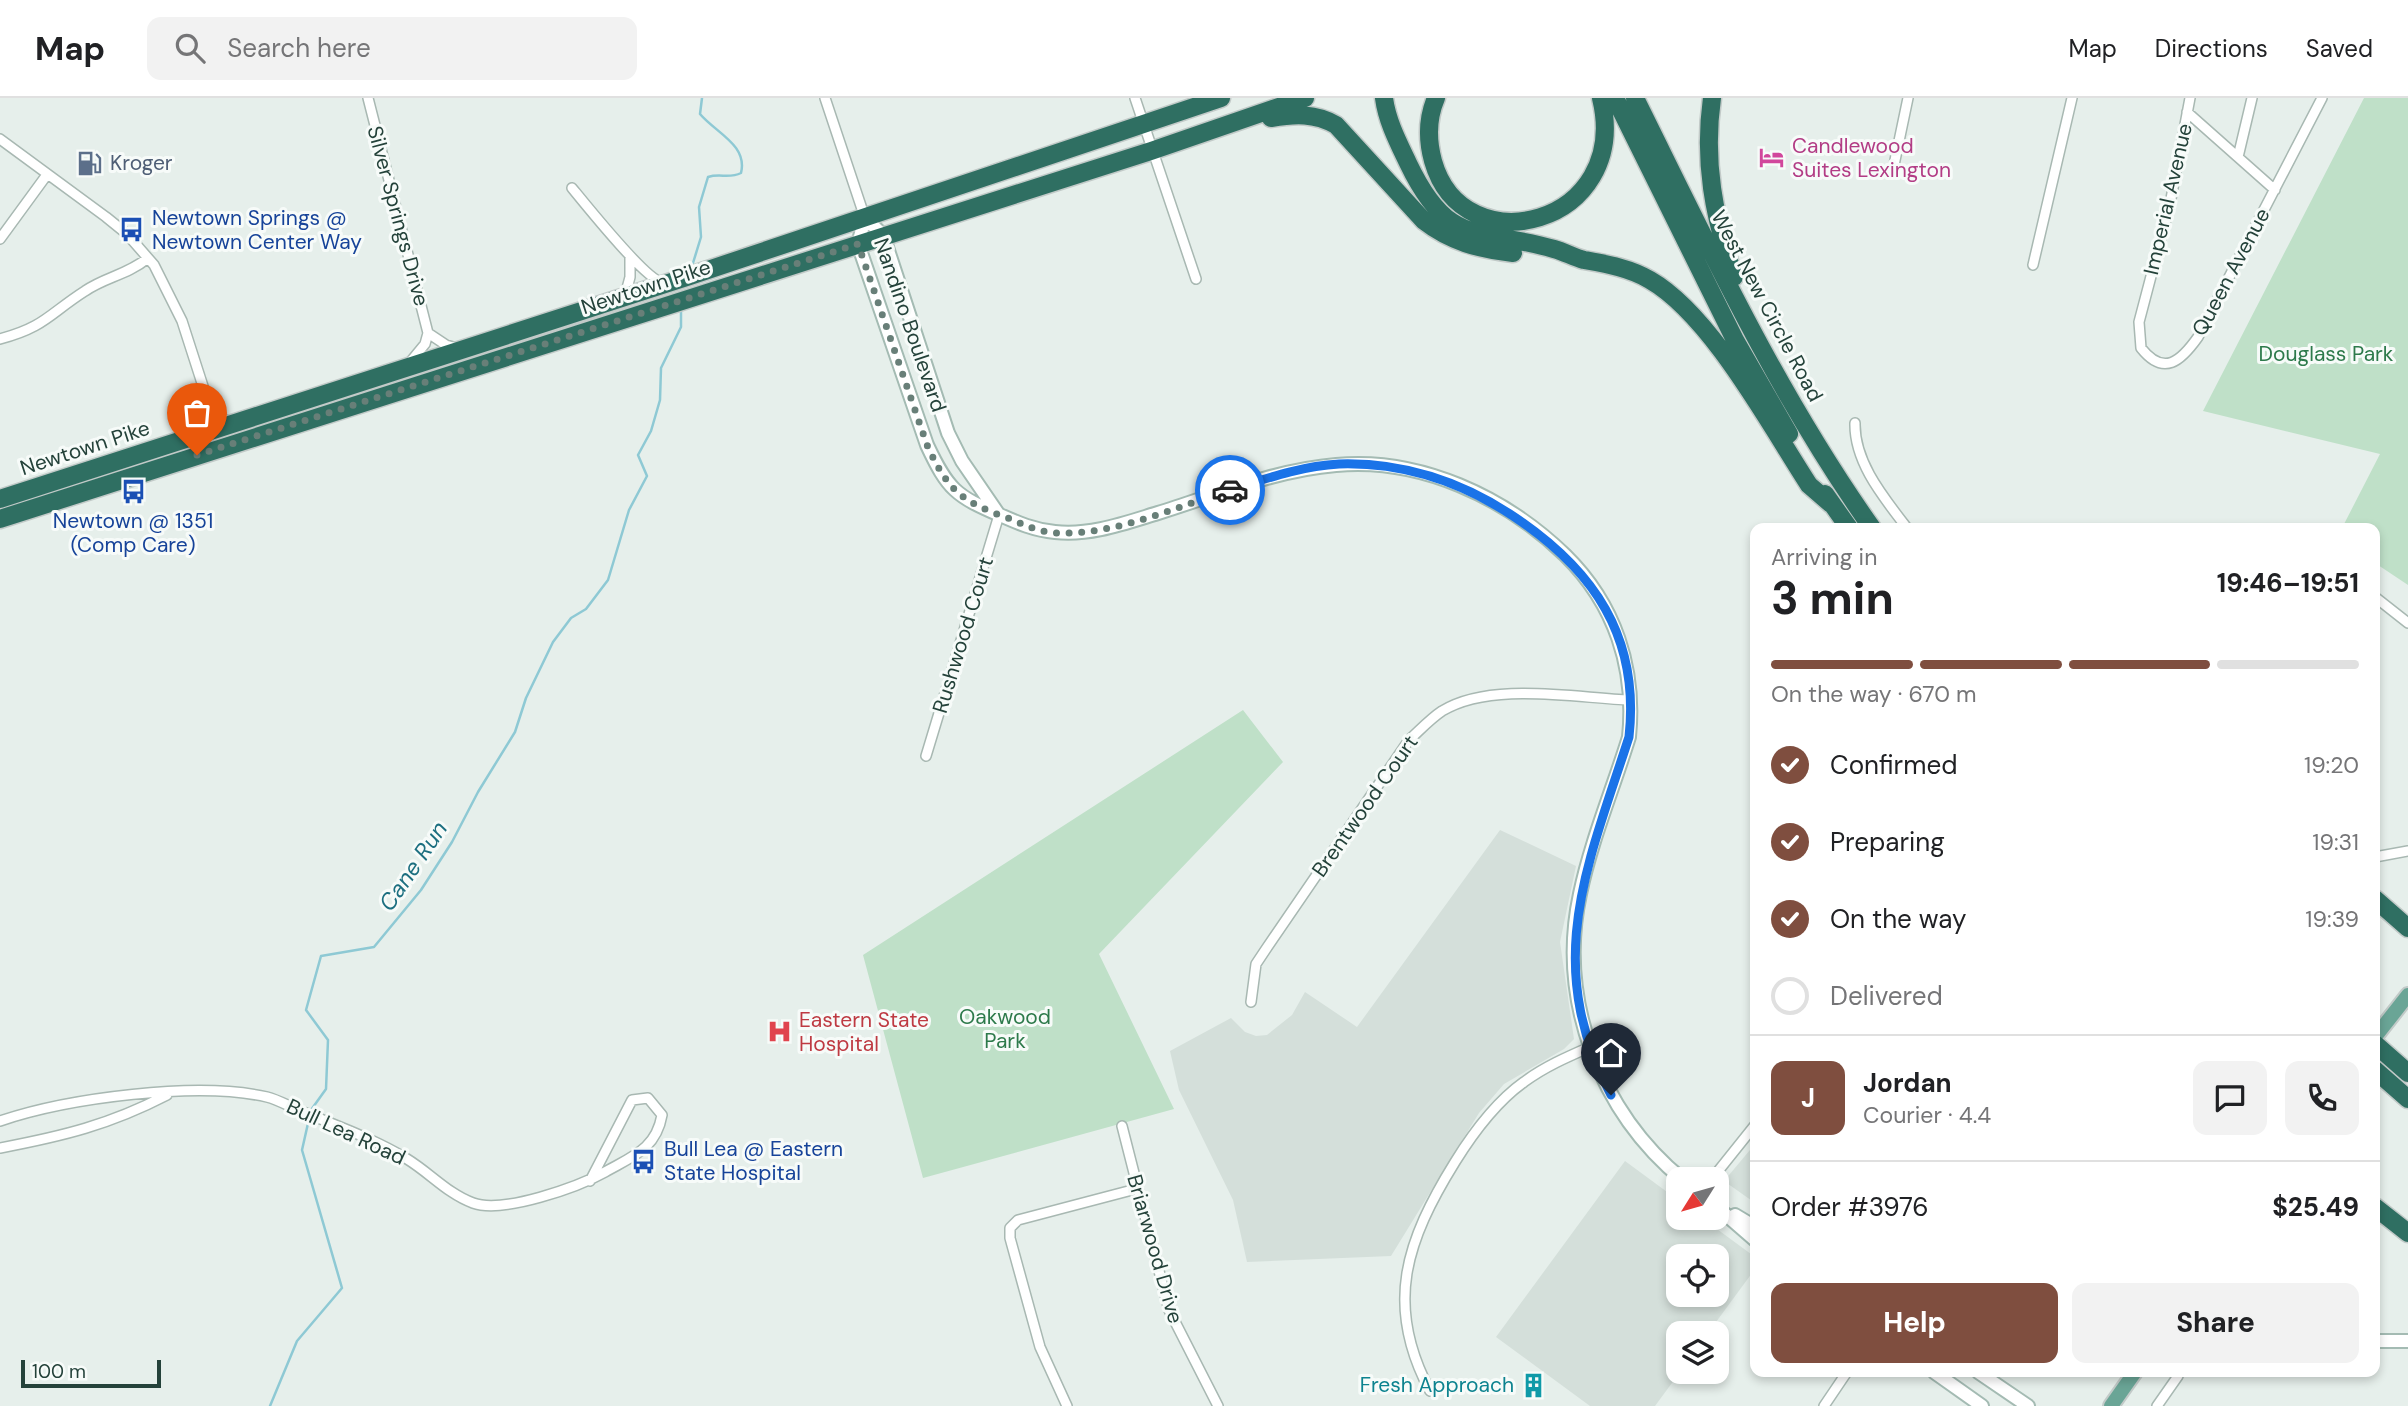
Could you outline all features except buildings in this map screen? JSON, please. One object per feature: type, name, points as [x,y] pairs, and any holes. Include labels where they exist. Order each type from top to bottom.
[{"type":"highway","name":"Newtown Pike","points":[[0,499],[671,282],[1221,98]]},
{"type":"highway","name":"Newtown Pike","points":[[0,519],[1151,151],[1306,98]]},
{"type":"highway","points":[[1384,98],[1392,128],[1412,171],[1440,212],[1455,225],[1474,234],[1556,249],[1568,256],[1627,270],[1650,279],[1688,311],[1719,350],[1809,485],[1831,504]]},
{"type":"highway","points":[[1436,98],[1428,123],[1428,138],[1434,166],[1443,182],[1475,212],[1502,221],[1518,222],[1555,213],[1588,185],[1603,147],[1601,98]]},
{"type":"highway","name":"West New Circle Road","points":[[1615,98],[1735,340],[1831,504],[1845,523]]},
{"type":"highway","name":"West New Circle Road","points":[[1635,98],[1756,340],[1811,435],[1869,523]]},
{"type":"highway","points":[[1712,98],[1707,151],[1714,212],[1756,340]]},
{"type":"highway","points":[[1200,133],[1287,115],[1326,119],[1345,131],[1410,207],[1436,230],[1460,243],[1490,251],[1552,259],[1568,256]]},
{"type":"highway","points":[[344,407],[350,396],[379,384],[393,371]]},
{"type":"highway","points":[[2380,903],[2408,928]]},
{"type":"highway","points":[[2380,1048],[2408,1073]]},
{"type":"highway","points":[[2380,1074],[2408,1099]]},
{"type":"highway","points":[[2380,1211],[2408,1233]]},
{"type":"highway","points":[[2380,1225],[2408,1240]]},
{"type":"main road","points":[[2380,1031],[2404,1001]]},
{"type":"main road","points":[[2111,1406],[2131,1377]]},
{"type":"street","name":"Silver Springs Drive","points":[[368,98],[428,333],[415,359],[393,371]]},
{"type":"street","points":[[825,98],[865,218]]},
{"type":"street","points":[[1135,98],[1196,279]]},
{"type":"street","points":[[1894,165],[1909,98]]},
{"type":"street","points":[[2034,265],[2072,98]]},
{"type":"street","name":"Imperial Avenue","points":[[2144,300],[2170,204],[2190,98]]},
{"type":"street","points":[[2238,157],[2252,98]]},
{"type":"street","name":"Queen Avenue","points":[[2144,300],[2139,322],[2141,348],[2154,361],[2172,363],[2186,353],[2198,337],[2322,98]]},
{"type":"street","points":[[2187,112],[2276,190]]},
{"type":"street","points":[[0,139],[46,176],[106,217],[127,234],[148,258],[174,302],[210,408],[231,424]]},
{"type":"street","points":[[0,239],[46,176]]},
{"type":"street","points":[[572,188],[630,256],[656,281],[671,282]]},
{"type":"street","name":"Nandino Boulevard","points":[[999,514],[962,461],[948,433],[883,235],[865,218],[858,244],[936,464],[961,498],[1032,528],[1057,533],[1083,532],[1116,526],[1302,470],[1338,464],[1382,466],[1438,477],[1468,488],[1543,537],[1581,572],[1616,630],[1629,675],[1630,700],[1629,737],[1586,873],[1576,919],[1576,990],[1590,1048],[1624,1116],[1644,1143],[1669,1167]]},
{"type":"street","points":[[624,297],[631,277],[630,256]]},
{"type":"street","points":[[0,339],[36,328],[85,291],[124,275],[148,258]]},
{"type":"street","name":"Silver Springs Drive","points":[[428,333],[446,345],[470,346]]},
{"type":"street","points":[[202,433],[210,408]]},
{"type":"street","points":[[1855,423],[1857,444],[1866,468],[1904,523]]},
{"type":"street","name":"Rushwood Court","points":[[926,756],[999,514]]},
{"type":"street","points":[[2380,601],[2408,623]]},
{"type":"street","name":"Brentwood Court","points":[[1251,1002],[1256,964],[1273,937],[1409,740],[1428,722],[1461,703],[1505,694],[1630,700]]},
{"type":"street","points":[[2380,856],[2408,851]]},
{"type":"street","points":[[1430,1391],[1409,1346],[1405,1318],[1405,1272],[1419,1226],[1462,1150],[1502,1100],[1536,1074],[1590,1048]]},
{"type":"street","name":"Bull Lea Road","points":[[0,1121],[75,1102],[171,1093],[226,1091],[269,1097],[353,1132],[409,1160],[449,1191],[475,1204],[509,1204],[590,1181],[639,1153],[658,1135],[662,1115],[648,1097],[632,1100],[590,1181]]},
{"type":"street","name":"Bull Lea Road","points":[[0,1148],[73,1134],[130,1114],[171,1093]]},
{"type":"street","name":"Briarwood Drive","points":[[1122,1126],[1136,1189],[1170,1310],[1218,1406]]},
{"type":"street","points":[[1721,1167],[1750,1131]]},
{"type":"street","points":[[1067,1406],[1040,1347],[1010,1238],[1010,1228],[1018,1220],[1136,1189]]},
{"type":"street","points":[[1729,1214],[1750,1230]]},
{"type":"street","points":[[2380,1341],[2408,1340]]},
{"type":"street","points":[[1824,1406],[1844,1377]]},
{"type":"street","points":[[1941,1377],[1982,1406]]},
{"type":"street","points":[[1986,1377],[2028,1406]]},
{"type":"street","points":[[2157,1406],[2177,1377]]},
{"type":"shaded area","points":[[1500,830],[1576,866],[1560,942],[1574,1039],[1564,1049],[1504,1084],[1479,1113],[1391,1256],[1247,1262],[1233,1200],[1179,1090],[1170,1051],[1231,1018],[1245,1032],[1256,1036],[1267,1035],[1292,1015],[1305,992],[1357,1027]]},
{"type":"shaded area","points":[[1750,1150],[1750,1199],[1729,1185],[1729,1175]]},
{"type":"shaded area","points":[[1625,1161],[1666,1191],[1666,1230],[1718,1230],[1750,1253],[1750,1276],[1729,1304],[1729,1244],[1666,1244],[1666,1307],[1727,1307],[1717,1321],[1666,1321],[1666,1384],[1671,1384],[1655,1406],[1590,1406],[1496,1337]]},
{"type":"green space","name":"Douglass Park","points":[[2364,98],[2408,98],[2408,585],[2380,566],[2380,523],[2345,523],[2380,454],[2203,411]]},
{"type":"green space","name":"Oakwood Park","points":[[1243,710],[1283,762],[1099,954],[1174,1109],[923,1178],[863,955]]},
{"type":"waterway","name":"Cane Run","points":[[693,263],[701,237],[699,207],[708,177],[741,173],[742,163],[735,147],[700,114],[702,98]]},
{"type":"waterway","name":"Cane Run","points":[[270,1406],[297,1341],[342,1288],[302,1150],[311,1110],[326,1089],[328,1040],[306,1010],[321,956],[374,947],[421,890],[515,732],[526,698],[553,642],[571,618],[586,609],[608,580],[629,510],[647,476],[638,455],[651,431],[660,400],[661,368],[681,327],[681,312]]},
{"type":"way so far","points":[[197,455],[858,244],[927,445],[943,476],[967,502],[1032,528],[1057,533],[1083,532],[1116,526],[1230,490]]},
{"type":"place","name":"Candlewood Suites Lexington","points":[[1772,158]]},
{"type":"place","name":"Kroger","points":[[90,163]]},
{"type":"place","name":"Newtown Springs @ Newtown Center Way","points":[[132,230]]},
{"type":"place","name":"Newtown @ 1351 (Comp Care)","points":[[133,492]]},
{"type":"place","name":"Eastern State Hospital","points":[[779,1032]]},
{"type":"place","name":"Bull Lea @ Eastern State Hospital","points":[[644,1161]]},
{"type":"place","name":"Fresh Approach","points":[[1534,1385]]},
{"type":"route","points":[[1230,490],[1302,470],[1338,464],[1418,471],[1461,485],[1485,497],[1535,530],[1560,550],[1595,590],[1614,624],[1624,653],[1629,675],[1631,717],[1629,737],[1580,895],[1574,965],[1576,990],[1590,1048],[1611,1095]]}]
